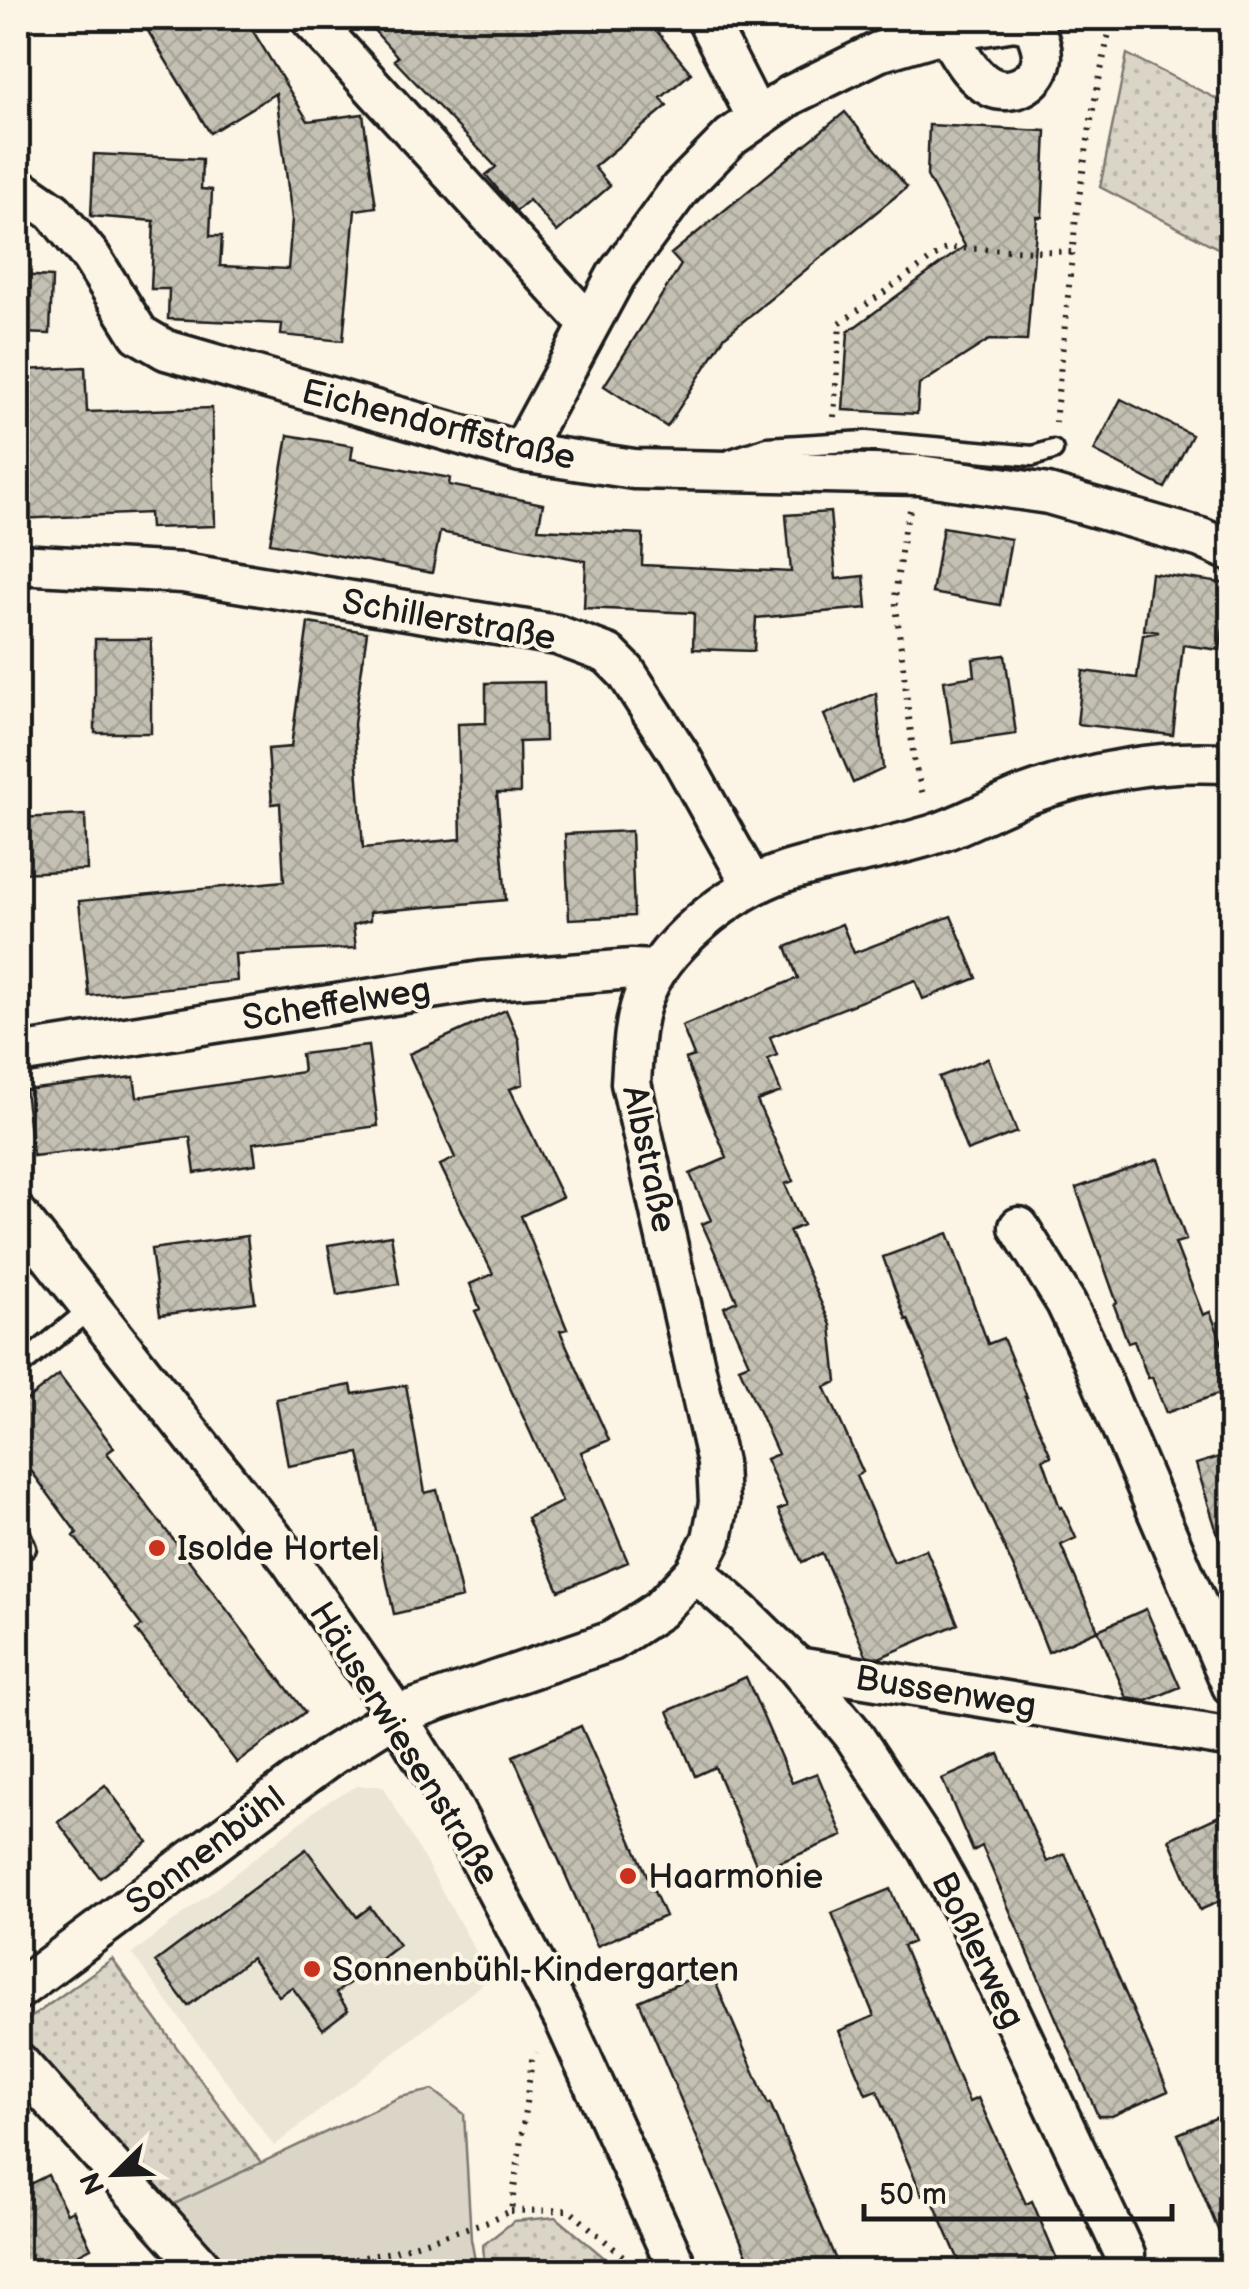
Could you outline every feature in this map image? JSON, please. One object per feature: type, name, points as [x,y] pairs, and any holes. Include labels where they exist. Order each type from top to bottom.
[{"type":"street","points":[[310,18],[588,323]]},
{"type":"street","points":[[706,18],[758,118]]},
{"type":"street","points":[[521,452],[616,276],[680,189],[731,137],[791,96],[878,52],[946,32]]},
{"type":"street","name":"Eichendorffstraße","points":[[18,187],[54,212],[91,257],[139,334],[166,350],[521,452],[634,469],[920,475],[1048,494],[1200,538],[1232,552]]},
{"type":"street","name":"Schillerstraße","points":[[18,564],[183,573],[557,635],[608,654],[626,672],[679,754],[752,884]]},
{"type":"street","name":"Albstraße","points":[[396,1715],[612,1641],[659,1610],[695,1572],[712,1539],[719,1503],[717,1464],[631,1083],[634,1037],[642,1000],[656,970],[704,918],[752,884],[785,872],[933,834],[1025,795],[1123,768],[1232,764]]},
{"type":"street","name":"Scheffelweg","points":[[18,1054],[482,981],[656,970]]},
{"type":"street","name":"Häuserwiesenstraße","points":[[18,1215],[290,1560],[396,1715],[447,1797],[565,2021],[679,2272]]},
{"type":"street","points":[[1018,1227],[1066,1303],[1088,1347],[1232,1686]]},
{"type":"street","points":[[695,1572],[796,1667]]},
{"type":"street","name":"Bussenweg","points":[[796,1667],[1232,1738]]},
{"type":"street","name":"Boßlerweg","points":[[796,1667],[852,1733],[946,1880],[1125,2255]]},
{"type":"street","name":"Sonnenbühl","points":[[18,1990],[332,1756],[396,1715]]},
{"type":"street","points":[[18,2062],[206,2272]]},
{"type":"lane","points":[[698,470],[767,447],[866,441],[1033,456],[1053,450]]},
{"type":"lane","points":[[18,1368],[92,1308]]},
{"type":"lane","points":[[18,1529],[26,1548]]},
{"type":"path","points":[[1053,450],[1083,167],[1112,18]]},
{"type":"path","points":[[833,443],[840,323],[947,248],[1072,252]]},
{"type":"path","points":[[914,760],[894,597],[904,530],[920,475]]},
{"type":"path","points":[[510,2211],[532,2060],[544,2036],[565,2021]]},
{"type":"path","points":[[282,2272],[392,2252],[510,2211],[569,2210],[642,2272]]},
{"type":"shaded area","points":[[1127,54],[1231,106],[1231,255],[1100,187]]},
{"type":"shaded area","name":"Sonnenbühl-Kindergarten","points":[[358,1786],[383,1786],[478,1955],[484,1983],[274,2146],[132,1954],[325,1803]]},
{"type":"shaded area","points":[[112,1959],[271,2176],[210,2263],[18,2038],[18,2027]]},
{"type":"shaded area","points":[[433,2090],[464,2114],[471,2239],[477,2271],[224,2271],[170,2206],[400,2097]]},
{"type":"shaded area","points":[[556,2217],[620,2271],[485,2271],[483,2245],[514,2221]]},
{"type":"building","points":[[140,18],[245,18],[308,121],[363,114],[376,207],[355,210],[343,341],[281,335],[282,324],[168,319],[169,289],[151,289],[154,221],[91,216],[94,154],[202,159],[201,189],[212,190],[210,236],[222,236],[220,266],[288,269],[292,219],[276,93],[210,133]]},
{"type":"building","points":[[363,18],[646,18],[691,73],[661,98],[667,106],[594,167],[610,186],[557,232],[529,200],[516,211],[486,175],[496,167],[394,60],[398,57]]},
{"type":"building","points":[[845,112],[907,187],[725,336],[667,427],[604,386],[681,265],[671,254]]},
{"type":"building","points":[[929,125],[1046,131],[1042,217],[1037,217],[1027,341],[989,340],[919,385],[917,414],[843,410],[848,332],[965,246],[927,176]]},
{"type":"building","points":[[18,275],[52,277],[50,334],[18,333]]},
{"type":"building","points":[[85,367],[87,412],[212,408],[215,526],[150,528],[149,513],[18,519],[18,474],[29,474],[24,370]]},
{"type":"building","points":[[1121,399],[1192,435],[1165,488],[1094,451]]},
{"type":"building","points":[[288,435],[353,446],[351,459],[450,478],[449,485],[543,504],[538,529],[643,534],[642,565],[791,572],[786,515],[830,512],[836,579],[864,576],[867,608],[756,618],[754,651],[693,649],[694,613],[584,608],[586,561],[440,532],[432,573],[270,543]]},
{"type":"building","points":[[943,527],[1011,539],[1000,605],[932,593]]},
{"type":"building","points":[[1151,573],[1229,584],[1220,650],[1183,645],[1173,735],[1077,724],[1083,671],[1137,678],[1143,635],[1159,632],[1144,630]]},
{"type":"building","points":[[308,623],[367,632],[354,724],[363,848],[461,839],[458,724],[486,723],[486,683],[544,682],[545,741],[519,742],[520,793],[497,793],[506,900],[370,912],[370,920],[353,925],[356,948],[235,954],[237,981],[89,996],[79,901],[284,881],[280,803],[272,804],[268,749],[291,747]]},
{"type":"building","points":[[95,639],[151,639],[151,733],[95,733]]},
{"type":"building","points":[[1005,655],[1016,734],[953,743],[944,681],[975,676],[973,659]]},
{"type":"building","points":[[876,693],[883,769],[853,783],[824,715]]},
{"type":"building","points":[[85,815],[87,870],[18,873],[18,818]]},
{"type":"building","points":[[631,831],[634,916],[569,919],[565,834]]},
{"type":"building","points":[[951,916],[977,978],[923,999],[915,980],[770,1037],[777,1055],[768,1059],[781,1092],[757,1101],[793,1181],[785,1184],[803,1225],[789,1231],[831,1325],[837,1382],[825,1387],[863,1472],[856,1476],[894,1562],[926,1549],[958,1624],[879,1658],[866,1655],[822,1553],[802,1562],[778,1510],[787,1506],[766,1459],[778,1454],[739,1367],[749,1363],[724,1307],[737,1301],[702,1224],[711,1220],[690,1174],[727,1158],[685,1059],[694,1056],[682,1026],[798,978],[786,947],[842,924],[854,953]]},
{"type":"building","points":[[506,1010],[519,1040],[523,1084],[510,1089],[562,1197],[521,1216],[567,1329],[560,1331],[609,1440],[581,1452],[628,1562],[559,1591],[527,1518],[562,1502],[475,1311],[480,1309],[470,1284],[493,1274],[440,1165],[455,1158],[409,1054]]},
{"type":"building","points":[[368,1046],[378,1126],[253,1143],[256,1164],[195,1173],[190,1137],[33,1156],[25,1090],[134,1077],[137,1097],[303,1072],[301,1054]]},
{"type":"building","points":[[988,1058],[1017,1132],[967,1151],[939,1077]]},
{"type":"building","points":[[1158,1159],[1186,1240],[1175,1243],[1203,1315],[1210,1312],[1232,1368],[1232,1389],[1166,1413],[1134,1341],[1128,1343],[1076,1188]]},
{"type":"building","points":[[948,1233],[988,1344],[1003,1338],[1051,1456],[1043,1459],[1060,1508],[1076,1538],[1061,1545],[1098,1630],[1048,1652],[906,1320],[883,1257]]},
{"type":"building","points":[[391,1235],[399,1284],[337,1295],[328,1245]]},
{"type":"building","points":[[247,1236],[255,1302],[160,1315],[151,1249]]},
{"type":"building","points":[[59,1375],[114,1448],[107,1453],[305,1712],[237,1763],[136,1630],[142,1626],[18,1453],[18,1407]]},
{"type":"building","points":[[351,1385],[353,1394],[406,1385],[425,1493],[437,1490],[462,1598],[394,1614],[359,1453],[288,1466],[276,1399]]},
{"type":"building","points":[[1232,1453],[1232,1554],[1224,1555],[1196,1464]]},
{"type":"building","points":[[1146,1609],[1180,1687],[1147,1701],[1127,1698],[1098,1630]]},
{"type":"building","points":[[746,1677],[792,1783],[817,1773],[843,1836],[759,1871],[715,1767],[695,1776],[668,1711]]},
{"type":"building","points":[[581,1726],[665,1916],[597,1946],[513,1756]]},
{"type":"building","points":[[999,1754],[1047,1862],[1065,1854],[1168,2091],[1112,2116],[1098,2116],[982,1846],[973,1851],[942,1779]]},
{"type":"building","points":[[105,1785],[148,1842],[100,1878],[58,1822]]},
{"type":"building","points":[[1232,1810],[1232,1896],[1200,1910],[1169,1839]]},
{"type":"building","points":[[306,1849],[357,1917],[370,1907],[399,1945],[336,1993],[348,2010],[323,2029],[292,1987],[279,1996],[251,1958],[188,2006],[155,1962]]},
{"type":"building","points":[[890,1889],[913,1942],[903,1946],[969,2102],[978,2098],[1026,2204],[1032,2201],[1062,2272],[964,2272],[929,2192],[922,2195],[877,2090],[866,2094],[839,2031],[874,2016],[832,1913]]},
{"type":"building","points":[[710,1970],[841,2272],[754,2272],[639,2001]]},
{"type":"building","points":[[1232,2111],[1232,2261],[1231,2261],[1178,2134]]},
{"type":"building","points":[[48,2175],[67,2213],[73,2210],[91,2248],[44,2272],[18,2272],[18,2190]]},
{"type":"place","name":"Isolde Hortel","points":[[157,1548]]},
{"type":"place","name":"Haarmonie","points":[[628,1876]]},
{"type":"place","name":"Sonnenbühl-Kindergarten","points":[[312,1969]]}]
